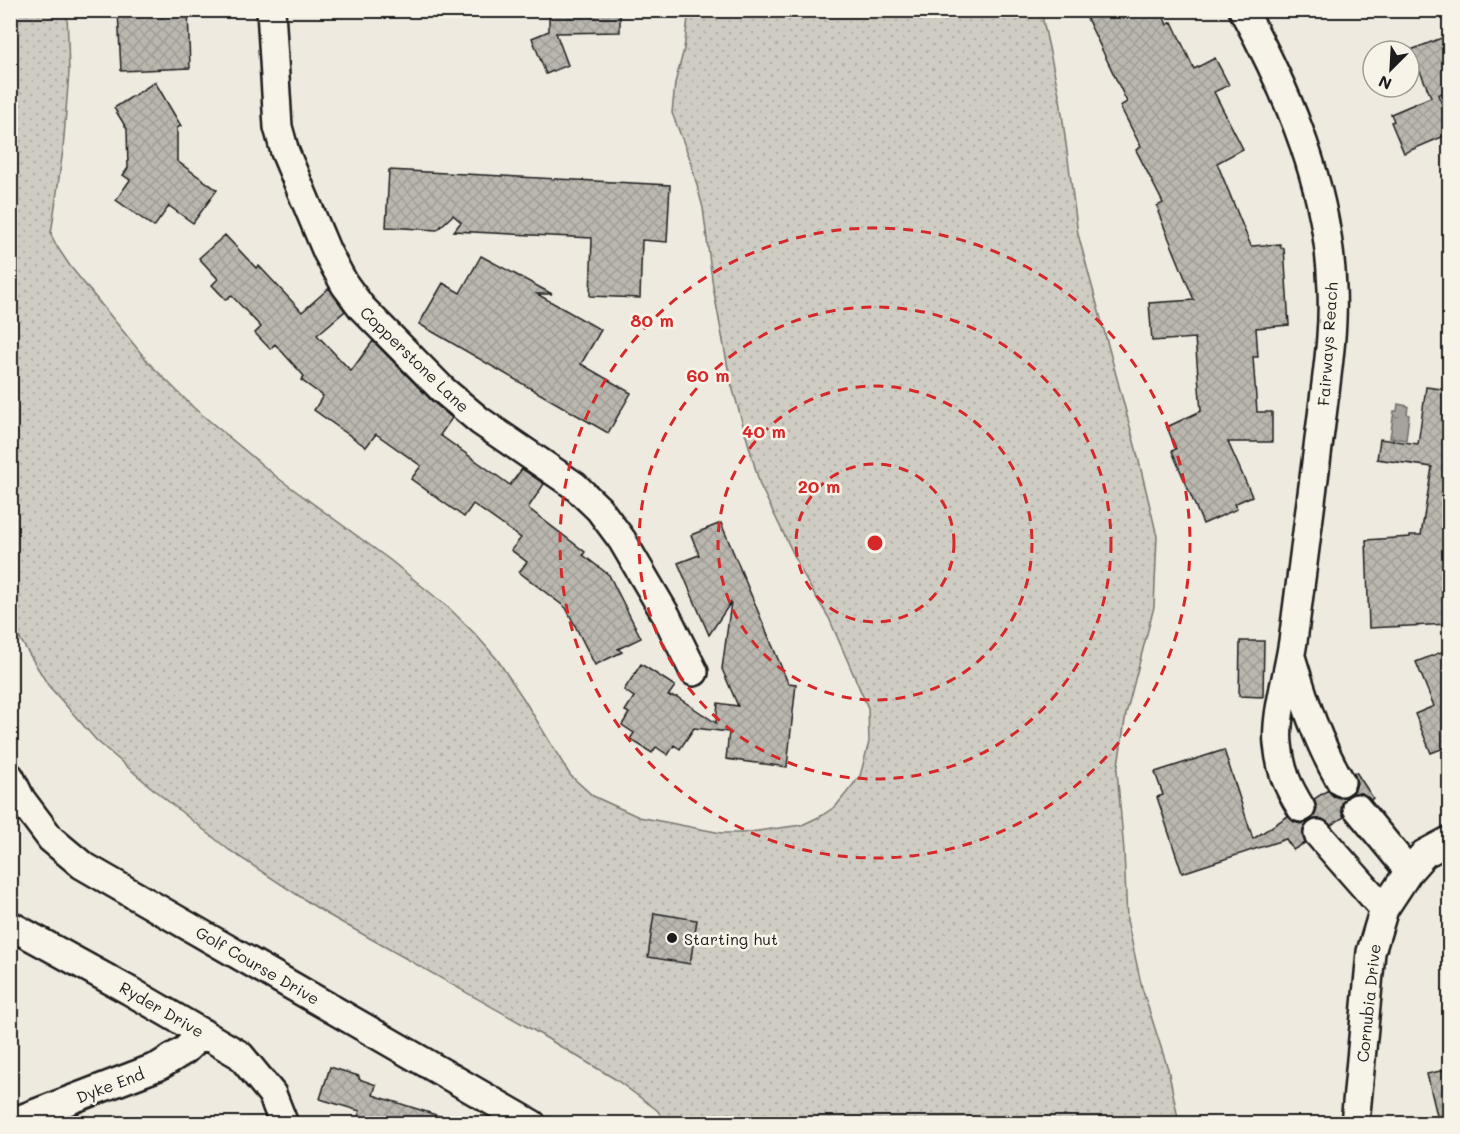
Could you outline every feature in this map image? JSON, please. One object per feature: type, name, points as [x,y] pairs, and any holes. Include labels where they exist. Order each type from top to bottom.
[{"type":"street","name":"Copperstone Lane","points":[[271,10],[278,127],[285,152],[327,252],[345,285],[362,308],[443,390],[480,421],[575,486],[599,509],[622,540],[666,615],[694,672]]},
{"type":"street","name":"Fairways Reach","points":[[1243,10],[1271,63],[1303,138],[1328,238],[1332,290],[1326,384],[1278,742],[1285,781],[1300,808]]},
{"type":"street","name":"Fairways Reach","points":[[1291,656],[1307,710],[1328,759],[1341,782]]},
{"type":"street","name":"Golf Course Drive","points":[[10,777],[21,799],[51,839],[82,865],[532,1124]]},
{"type":"street","points":[[1358,808],[1409,871]]},
{"type":"street","points":[[1318,834],[1384,909]]},
{"type":"street","name":"Cornubia Drive","points":[[1355,1124],[1371,952],[1384,909],[1409,871],[1424,854],[1449,840]]},
{"type":"street","name":"Ryder Drive","points":[[10,925],[240,1055],[272,1094],[284,1124]]},
{"type":"street","name":"Dyke End","points":[[10,1123],[159,1066],[185,1050],[203,1033]]},
{"type":"shaded area","points":[[11,11],[67,11],[69,72],[63,150],[51,234],[70,266],[149,363],[194,408],[278,478],[390,560],[450,609],[497,659],[570,775],[593,796],[639,817],[721,833],[742,833],[802,825],[836,806],[860,776],[869,742],[868,708],[829,618],[807,582],[760,485],[730,379],[713,287],[703,208],[690,159],[672,113],[675,83],[684,49],[689,11],[1041,11],[1060,99],[1078,234],[1157,536],[1154,607],[1126,714],[1117,771],[1127,920],[1142,988],[1168,1069],[1179,1123],[667,1123],[657,1110],[615,1079],[325,913],[229,850],[97,741],[48,685],[20,639],[11,615]]},
{"type":"water","points":[[1398,404],[1408,406],[1406,440],[1390,438],[1394,411],[1397,411]]},
{"type":"building","points":[[118,10],[188,10],[190,68],[121,71]]},
{"type":"building","points":[[549,10],[620,10],[620,32],[556,33],[568,65],[546,74],[532,38],[549,31]]},
{"type":"building","points":[[1083,10],[1161,10],[1167,25],[1172,22],[1194,69],[1215,58],[1229,85],[1214,92],[1243,149],[1217,163],[1251,246],[1280,244],[1281,248],[1284,248],[1289,325],[1256,328],[1258,357],[1253,357],[1257,412],[1272,412],[1272,442],[1228,442],[1252,496],[1234,504],[1237,509],[1203,524],[1172,451],[1176,449],[1167,427],[1201,411],[1195,338],[1152,341],[1149,303],[1194,300],[1158,212],[1157,206],[1163,203],[1136,150],[1141,147],[1120,106],[1127,102]]},
{"type":"building","points":[[1449,35],[1449,90],[1438,95],[1449,121],[1449,134],[1404,153],[1391,122],[1394,121],[1391,114],[1431,97],[1421,74],[1421,46]]},
{"type":"building","points":[[155,82],[181,126],[177,128],[177,161],[217,190],[193,223],[169,206],[154,227],[116,200],[130,180],[123,175],[128,168],[127,129],[114,108]]},
{"type":"building","points":[[389,170],[670,185],[667,242],[642,240],[640,298],[590,296],[592,238],[454,231],[461,222],[453,215],[437,230],[386,227]]},
{"type":"building","points":[[225,235],[256,268],[259,266],[302,312],[329,288],[345,311],[317,335],[351,371],[373,341],[452,418],[440,435],[510,485],[522,469],[544,484],[528,508],[585,552],[583,555],[609,575],[641,638],[618,649],[622,652],[595,665],[566,608],[519,572],[527,562],[511,550],[521,538],[473,504],[464,517],[411,479],[421,466],[376,434],[366,447],[314,410],[323,396],[301,380],[304,376],[275,344],[270,349],[255,333],[261,327],[231,295],[226,300],[212,285],[218,279],[199,258]]},
{"type":"building","points":[[481,256],[552,294],[537,294],[601,330],[581,364],[631,393],[608,433],[419,324],[443,283],[460,293]]},
{"type":"building","points":[[1426,387],[1449,390],[1449,505],[1442,504],[1445,573],[1449,572],[1449,624],[1369,628],[1366,540],[1421,535],[1432,467],[1377,459],[1380,439],[1418,444]]},
{"type":"building","points":[[721,523],[788,683],[796,684],[787,767],[726,759],[729,732],[694,728],[680,749],[674,745],[668,755],[656,747],[652,753],[630,739],[634,733],[622,725],[629,713],[625,711],[634,697],[624,690],[641,664],[675,686],[668,696],[677,697],[716,723],[718,703],[738,706],[722,669],[731,602],[709,635],[678,563],[699,555],[691,535]]},
{"type":"building","points":[[1240,641],[1264,641],[1263,697],[1239,696]]},
{"type":"building","points":[[1449,649],[1449,746],[1431,753],[1415,714],[1434,706],[1416,662]]},
{"type":"building","points":[[1224,750],[1253,839],[1288,816],[1294,822],[1301,824],[1308,822],[1303,830],[1305,843],[1293,850],[1286,839],[1182,873],[1157,797],[1163,795],[1155,772]]},
{"type":"building","points":[[1356,772],[1373,798],[1371,800],[1362,793],[1350,794],[1355,790],[1357,783],[1354,773]]},
{"type":"building","points":[[1328,790],[1333,796],[1340,798],[1347,796],[1342,803],[1341,810],[1344,817],[1331,825],[1322,819],[1310,821],[1317,808],[1314,799]]},
{"type":"building","name":"Starting hut","points":[[654,913],[697,920],[690,964],[648,957]]},
{"type":"building","points":[[330,1067],[359,1076],[359,1079],[376,1085],[373,1095],[449,1119],[449,1124],[356,1124],[360,1111],[320,1099]]},
{"type":"building","points":[[1449,1069],[1449,1124],[1439,1124],[1427,1074]]},
{"type":"place","name":"Starting hut","points":[[672,938]]}]
